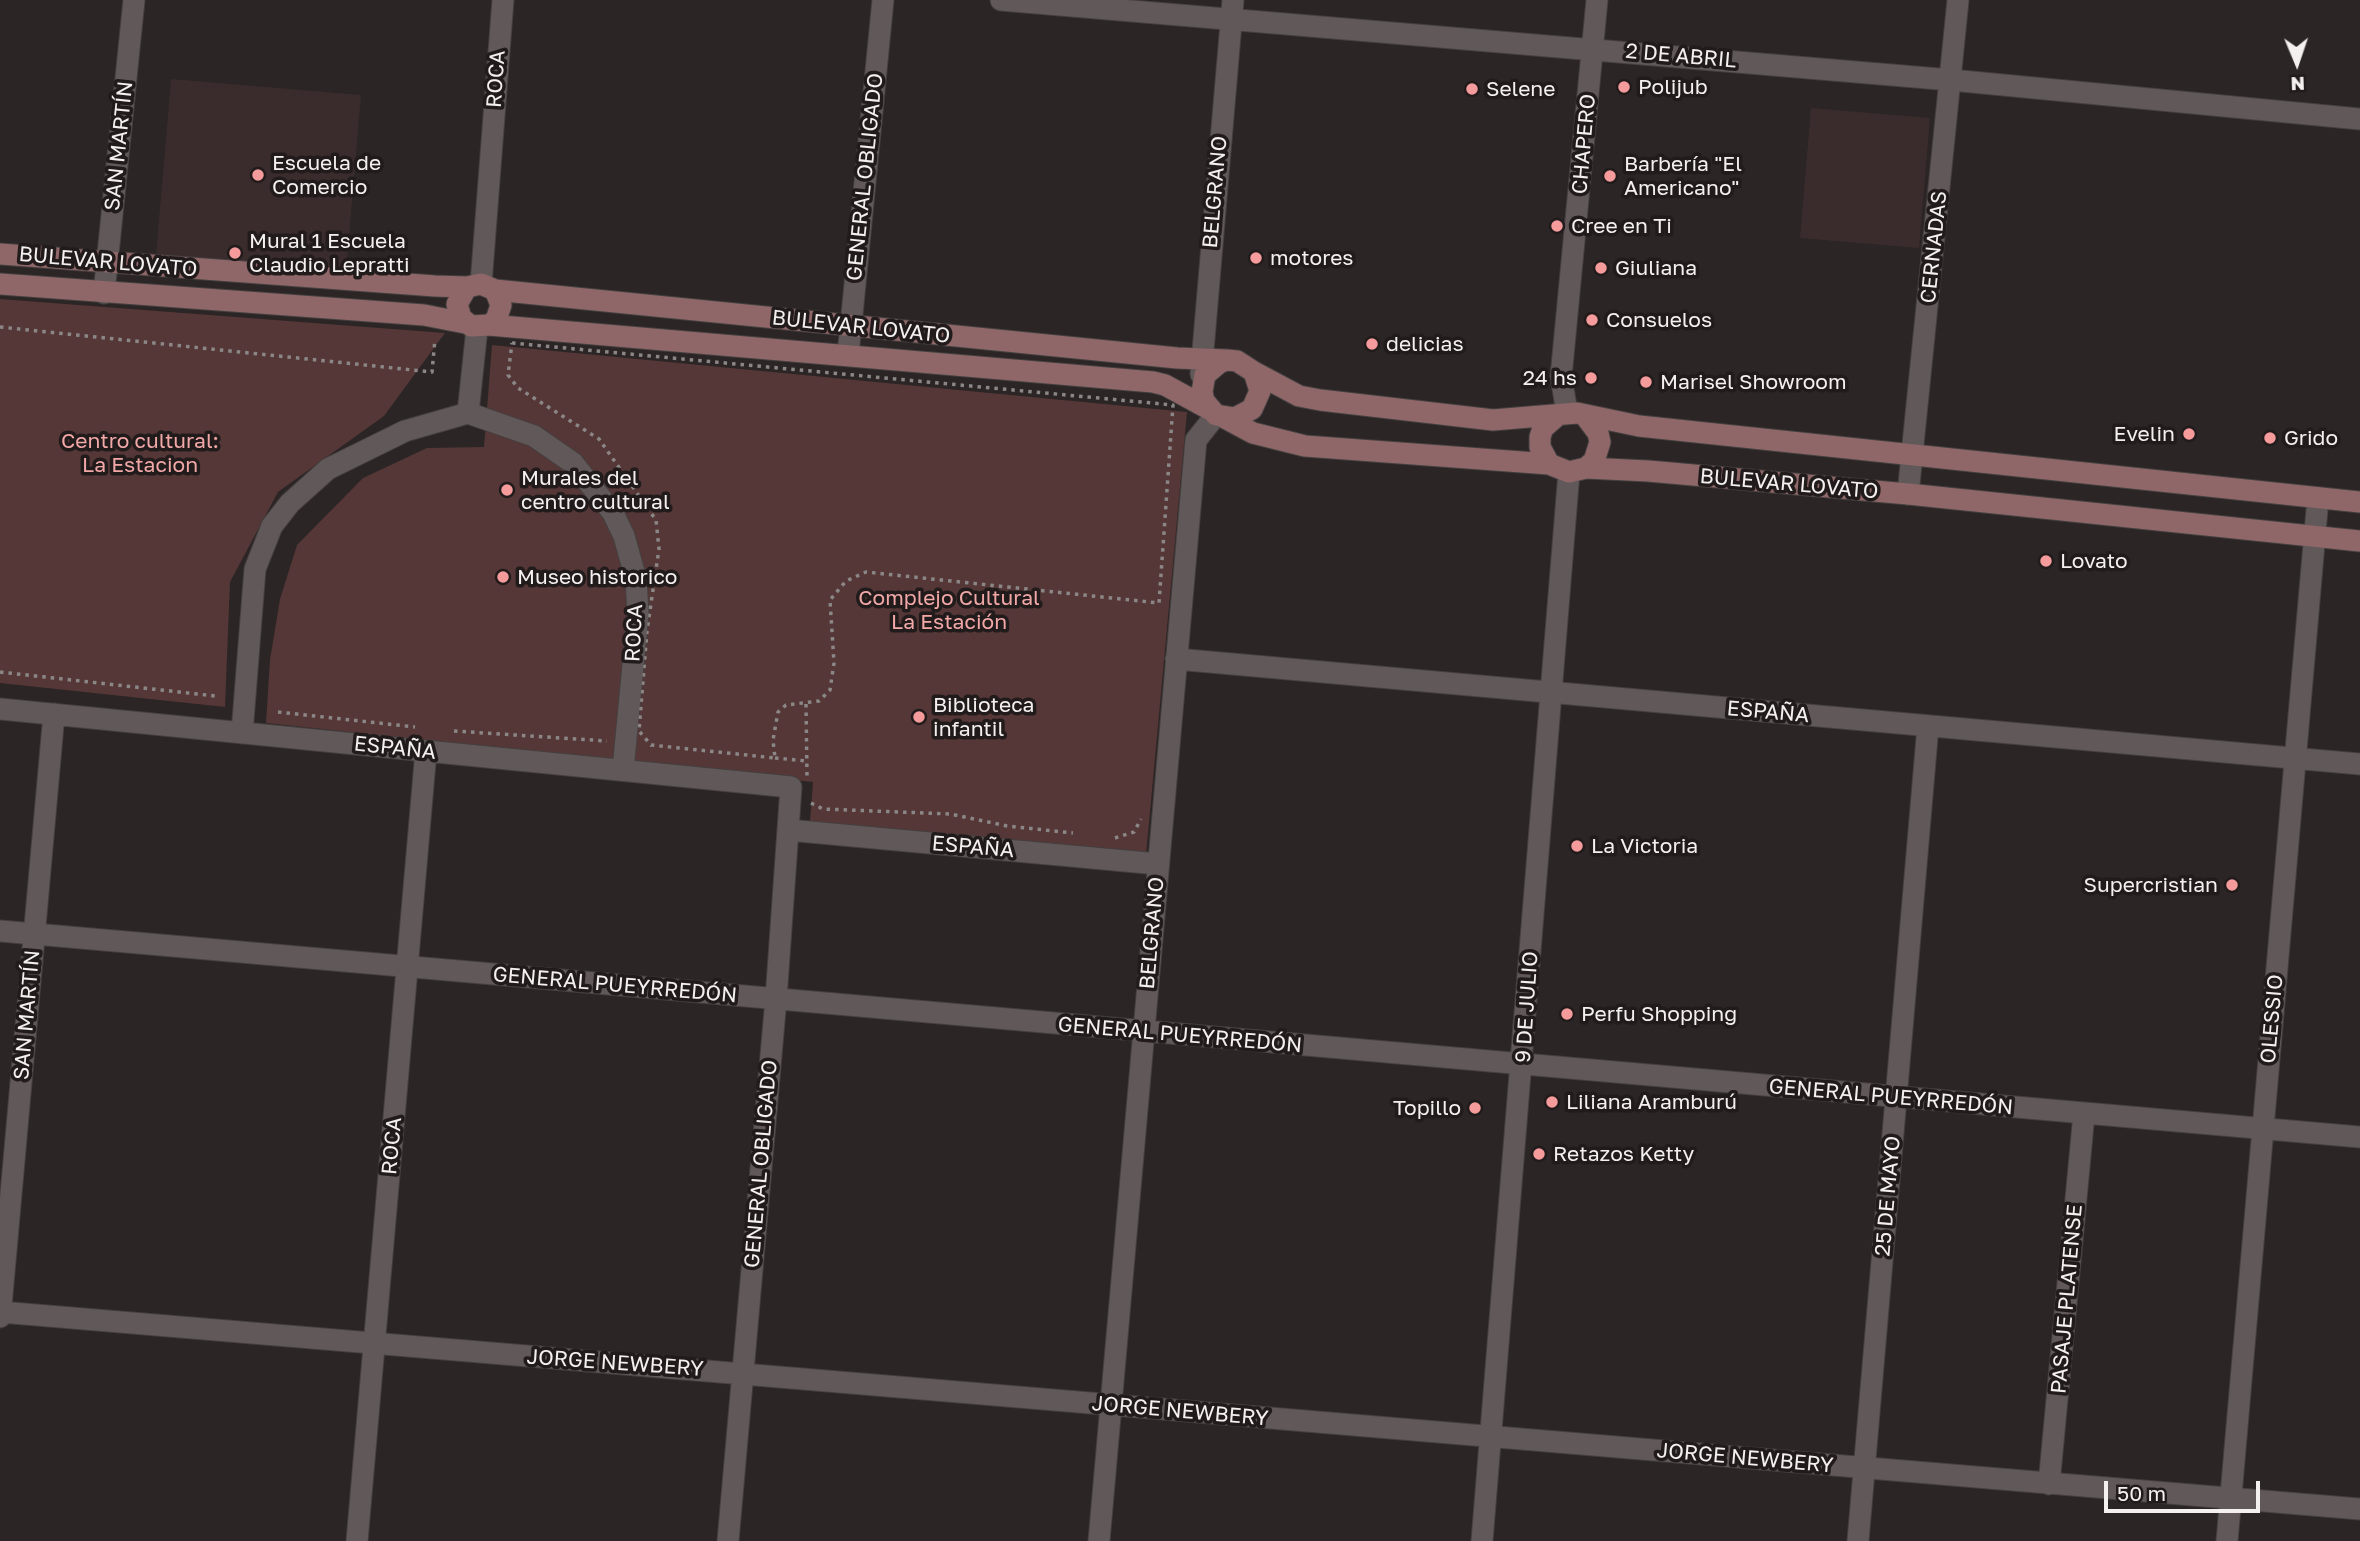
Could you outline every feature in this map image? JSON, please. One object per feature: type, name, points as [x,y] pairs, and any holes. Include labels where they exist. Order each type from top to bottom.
[{"type":"main road","name":"BULEVAR LOVATO","points":[[0,254],[481,287],[850,326],[1227,360]]},
{"type":"main road","name":"BULEVAR LOVATO","points":[[0,284],[424,315],[477,325],[1153,382],[1165,385],[1254,433],[1305,446],[1908,494],[2360,541]]},
{"type":"main road","name":"ROCA","points":[[481,287],[501,305],[500,313],[477,325],[457,304],[481,287]]},
{"type":"main road","points":[[1227,360],[1247,365],[1259,381],[1258,400],[1245,415],[1216,414],[1204,401],[1202,383],[1211,368],[1227,360]]},
{"type":"main road","name":"BULEVAR LOVATO","points":[[1254,372],[1299,396],[1320,400],[1493,420],[1570,415],[1639,426],[1914,457],[2360,502]]},
{"type":"main road","name":"9 DE JULIO","points":[[1570,415],[1598,433],[1600,442],[1594,461],[1568,468],[1540,447],[1540,438],[1543,428],[1570,415]]},
{"type":"street","name":"SAN MARTÍN","points":[[104,293],[134,0]]},
{"type":"street","name":"ROCA","points":[[481,287],[502,0]]},
{"type":"street","name":"GENERAL OBLIGADO","points":[[848,355],[883,0]]},
{"type":"street","name":"2 DE ABRIL","points":[[1001,0],[1232,9],[1592,48],[2360,119]]},
{"type":"street","name":"CHAPERO","points":[[1570,415],[1561,377],[1597,0]]},
{"type":"street","name":"CERNADAS","points":[[1908,494],[1914,457],[1958,0]]},
{"type":"street","name":"BELGRANO","points":[[1202,383],[1200,359],[1232,9]]},
{"type":"street","name":"ROCA","points":[[477,325],[468,413],[534,436],[573,463],[613,513],[624,536],[636,579],[638,613],[623,770]]},
{"type":"street","points":[[242,733],[255,569],[272,526],[290,503],[328,469],[405,431],[468,413]]},
{"type":"street","name":"BELGRANO","points":[[1099,1541],[1196,440],[1216,414]]},
{"type":"street","name":"9 DE JULIO","points":[[1482,1541],[1523,1064],[1568,468]]},
{"type":"street","name":"OLESSIO","points":[[2227,1541],[2318,498]]},
{"type":"street","name":"ESPAÑA","points":[[1176,659],[2360,764]]},
{"type":"street","name":"ESPAÑA","points":[[0,709],[800,788]]},
{"type":"street","name":"SAN MARTÍN","points":[[0,1313],[54,714]]},
{"type":"street","name":"25 DE MAYO","points":[[1858,1541],[1928,726]]},
{"type":"street","name":"ROCA","points":[[357,1541],[426,751]]},
{"type":"street","name":"GENERAL OBLIGADO","points":[[728,1541],[776,999],[788,831],[800,788]]},
{"type":"street","name":"ESPAÑA","points":[[788,831],[1158,864]]},
{"type":"street","name":"GENERAL PUEYRREDÓN","points":[[0,931],[2360,1137]]},
{"type":"street","name":"PASAJE PLATENSE","points":[[2049,1484],[2084,1114]]},
{"type":"street","name":"JORGE NEWBERY","points":[[0,1313],[2360,1509]]},
{"type":"path","points":[[0,327],[432,372],[436,337]]},
{"type":"path","points":[[807,761],[650,745],[643,738],[639,731],[659,549],[656,520],[599,439],[518,388],[508,375],[512,343],[1173,405],[1158,611]]},
{"type":"path","points":[[775,758],[773,740],[778,712],[786,705],[819,701],[830,690],[834,663],[830,600],[846,581],[866,572],[1159,603],[1159,597]]},
{"type":"path","points":[[0,672],[215,696]]},
{"type":"path","points":[[800,788],[807,761],[806,704]]},
{"type":"path","points":[[278,712],[422,727]]},
{"type":"path","points":[[444,730],[604,741]]},
{"type":"path","points":[[809,802],[823,809],[950,814],[1007,826],[1075,833]]},
{"type":"path","points":[[1102,836],[1116,838],[1134,832],[1143,814]]},
{"type":"shaded area","name":"Escuela de Comercio","points":[[171,79],[361,95],[346,272],[156,256]]},
{"type":"shaded area","points":[[1811,108],[1930,118],[1919,248],[1800,238]]},
{"type":"green space","name":"Centro cultural: La Estacion","points":[[0,299],[445,333],[384,416],[278,492],[230,582],[225,707],[0,683]]},
{"type":"green space","name":"Complejo Cultural La Estación","points":[[492,345],[1187,412],[1146,855],[810,823],[813,782],[266,723],[270,660],[280,599],[297,545],[363,478],[427,448],[484,447]]},
{"type":"place","name":"Polijub","points":[[1624,87]]},
{"type":"place","name":"Selene","points":[[1472,89]]},
{"type":"place","name":"Escuela de Comercio","points":[[258,175]]},
{"type":"place","name":"Barbería \"El Americano\"","points":[[1610,176]]},
{"type":"place","name":"Cree en Ti","points":[[1557,226]]},
{"type":"place","name":"Mural 1 Escuela Claudio Lepratti","points":[[235,253]]},
{"type":"place","name":"motores","points":[[1256,258]]},
{"type":"place","name":"Giuliana","points":[[1601,268]]},
{"type":"place","name":"Consuelos","points":[[1592,320]]},
{"type":"place","name":"delicias","points":[[1372,344]]},
{"type":"place","name":"24 hs","points":[[1591,378]]},
{"type":"place","name":"Marisel Showroom","points":[[1646,382]]},
{"type":"place","name":"Evelin","points":[[2189,434]]},
{"type":"place","name":"Grido","points":[[2270,438]]},
{"type":"place","name":"Murales del centro cultural","points":[[507,490]]},
{"type":"place","name":"Lovato","points":[[2046,561]]},
{"type":"place","name":"Museo historico","points":[[503,577]]},
{"type":"place","name":"Biblioteca infantil","points":[[919,717]]},
{"type":"place","name":"La Victoria","points":[[1577,846]]},
{"type":"place","name":"Supercristian","points":[[2232,885]]},
{"type":"place","name":"Perfu Shopping","points":[[1567,1014]]},
{"type":"place","name":"Liliana Aramburú","points":[[1552,1102]]},
{"type":"place","name":"Topillo","points":[[1475,1108]]},
{"type":"place","name":"Retazos Ketty","points":[[1539,1154]]}]
